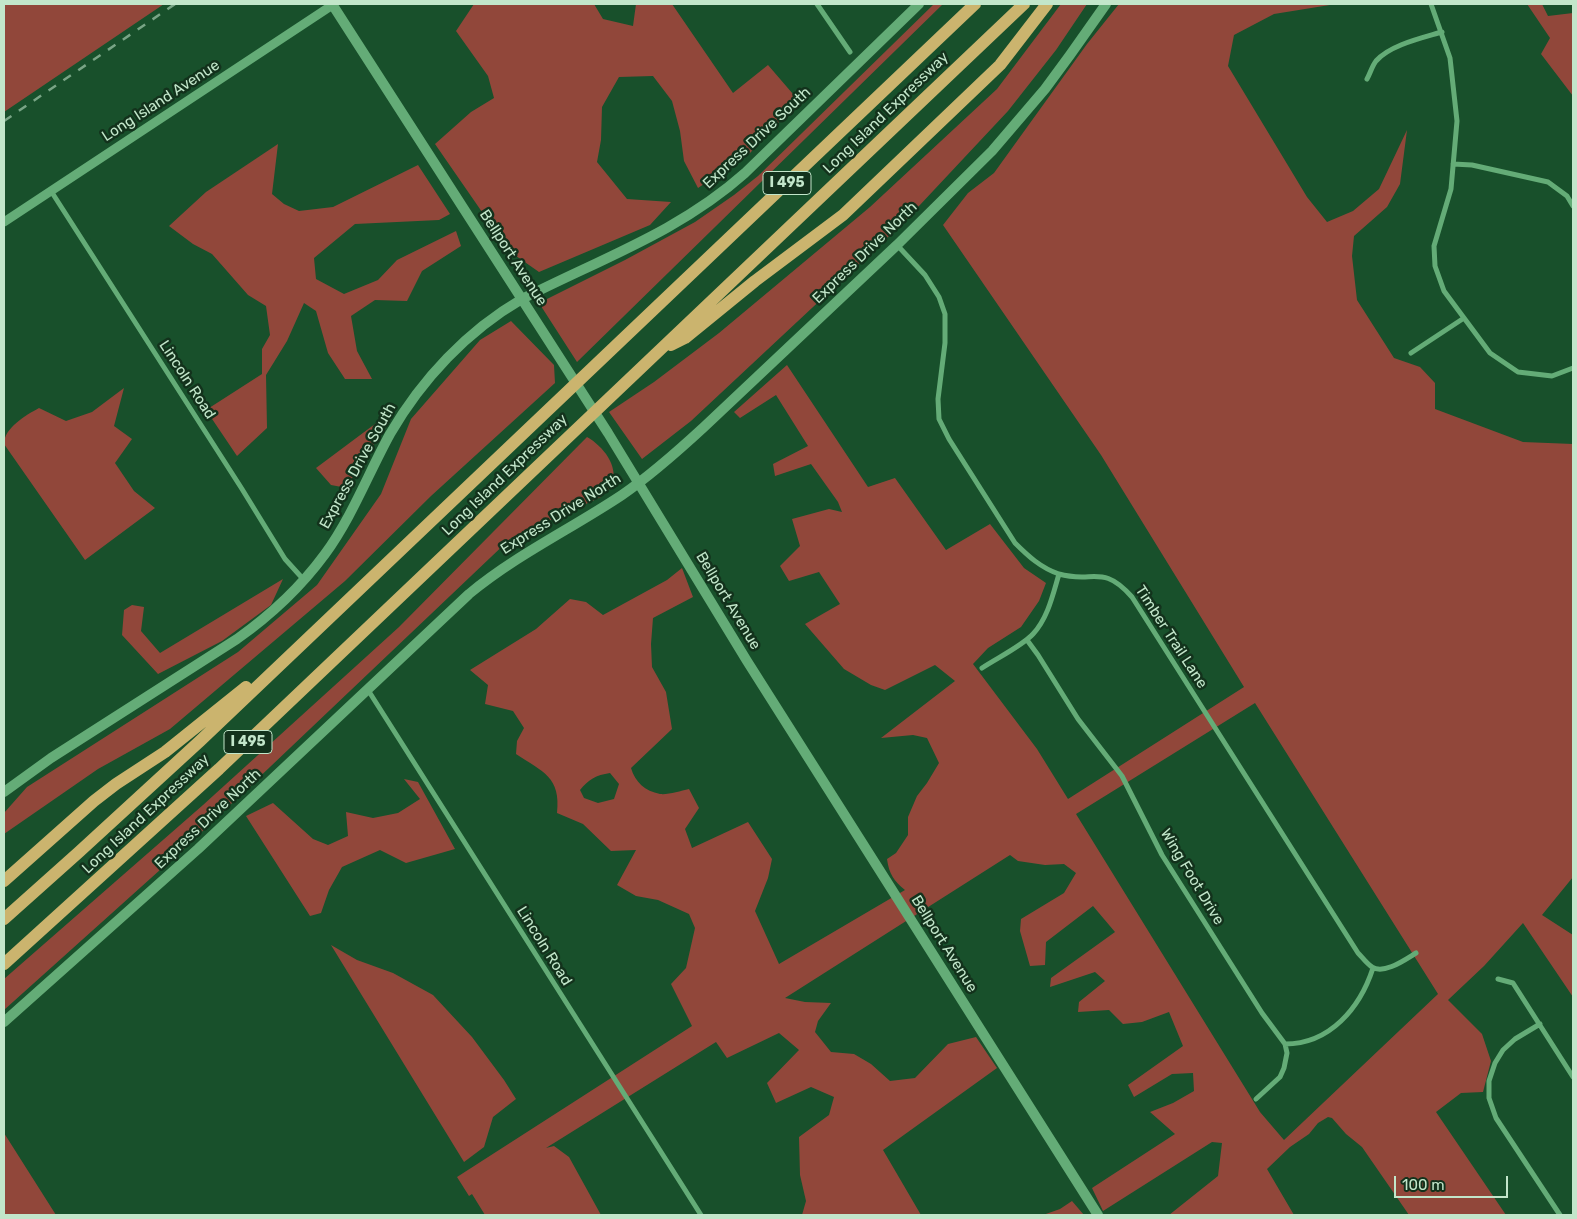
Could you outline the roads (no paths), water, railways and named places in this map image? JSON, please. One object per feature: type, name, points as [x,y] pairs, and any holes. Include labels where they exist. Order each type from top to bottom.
[{"type":"highway","name":"Long Island Expressway","points":[[4,919],[160,778],[975,4]]},
{"type":"highway","name":"Long Island Expressway","points":[[4,964],[219,770],[1024,4]]},
{"type":"highway","points":[[657,353],[685,338],[755,281],[843,215],[1000,65],[1047,4]]},
{"type":"highway","points":[[4,880],[105,792],[158,757],[241,691],[289,656]]},
{"type":"main road","name":"Bellport Avenue","points":[[333,4],[639,482],[747,661],[1098,1215]]},
{"type":"main road","name":"Express Drive South","points":[[4,792],[44,762],[237,639],[272,612],[304,580],[325,554],[342,528],[390,435],[416,394],[463,343],[505,309],[522,299],[668,228],[720,195],[919,4]]},
{"type":"main road","name":"Express Drive North","points":[[4,1022],[177,868],[454,607],[511,563],[624,494],[697,434],[964,180],[1019,120],[1070,55],[1106,4]]},
{"type":"street","name":"Long Island Avenue","points":[[4,222],[333,4]]},
{"type":"street","points":[[817,4],[850,52]]},
{"type":"street","points":[[1431,4],[1450,58],[1456,122],[1451,190],[1434,246],[1435,266],[1444,291],[1490,353],[1518,372],[1552,376],[1573,368]]},
{"type":"street","points":[[1367,79],[1376,61],[1394,49],[1412,41],[1442,32]]},
{"type":"street","points":[[1453,164],[1472,165],[1548,182],[1567,196],[1573,206]]},
{"type":"street","name":"Lincoln Road","points":[[51,191],[285,559],[304,580]]},
{"type":"street","name":"Timber Trail Lane","points":[[896,245],[925,275],[939,297],[945,314],[945,343],[938,399],[939,420],[1015,543],[1029,558],[1059,574],[1110,578],[1122,585],[1341,928],[1358,953],[1373,968]]},
{"type":"street","points":[[1411,353],[1464,318]]},
{"type":"street","points":[[982,668],[1027,640],[1034,633],[1047,611],[1059,574]]},
{"type":"street","name":"Wing Foot Drive","points":[[1027,640],[1078,719],[1122,776],[1162,855],[1262,1013],[1285,1044]]},
{"type":"street","name":"Lincoln Road","points":[[368,689],[701,1215]]},
{"type":"street","points":[[1256,1099],[1280,1077],[1287,1053],[1285,1044],[1306,1043],[1326,1033],[1352,1010],[1362,995],[1373,968],[1380,969],[1395,966],[1416,953]]},
{"type":"street","points":[[1498,979],[1513,983],[1573,1077]]},
{"type":"street","points":[[1540,1024],[1515,1039],[1503,1050],[1495,1063],[1489,1080],[1489,1098],[1496,1118],[1560,1215]]},
{"type":"railway","points":[[4,121],[175,4]]}]
